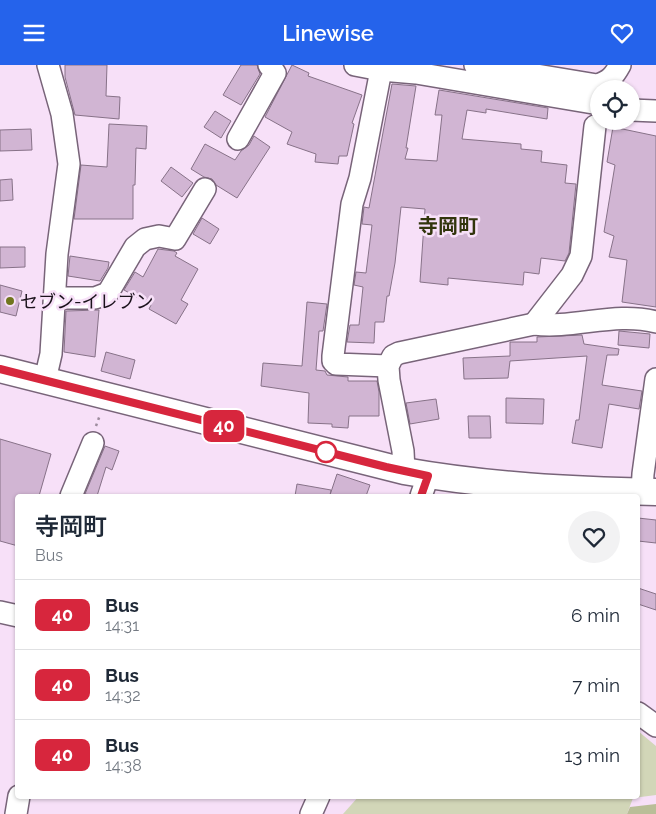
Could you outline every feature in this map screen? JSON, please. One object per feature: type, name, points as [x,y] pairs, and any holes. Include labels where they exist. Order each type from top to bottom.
[{"type":"main road","points":[[0,369],[418,481],[649,492]]},
{"type":"street","points":[[45,380],[51,353],[57,255],[69,165],[62,114],[48,65]]},
{"type":"street","points":[[238,139],[275,73],[269,65]]},
{"type":"street","points":[[355,65],[381,71],[416,73],[590,102]]},
{"type":"street","points":[[475,65],[597,85],[608,82],[614,77],[620,65]]},
{"type":"street","points":[[381,71],[360,178],[352,204],[332,355],[333,361],[336,364],[388,366]]},
{"type":"street","points":[[640,110],[656,111]]},
{"type":"street","points":[[534,325],[572,275],[582,256],[595,130]]},
{"type":"street","points":[[55,299],[96,298],[108,293],[135,247],[145,239],[159,236],[175,239],[205,189]]},
{"type":"street","points":[[418,481],[403,451],[389,379],[388,366],[393,355],[534,325],[552,327],[621,318],[656,322]]},
{"type":"street","points":[[649,492],[643,474],[656,379]]},
{"type":"street","points":[[72,494],[93,443]]},
{"type":"street","points":[[0,612],[15,615]]},
{"type":"street","points":[[640,714],[656,726]]},
{"type":"street","points":[[16,814],[18,799]]},
{"type":"street","points":[[311,814],[318,799]]},
{"type":"green space","points":[[640,733],[656,746],[656,795],[640,797]]},
{"type":"green space","points":[[356,799],[633,799],[627,814],[343,814]]},
{"type":"green space","points":[[656,804],[656,814],[627,814],[630,807]]},
{"type":"building","points":[[65,65],[107,65],[106,96],[120,97],[119,119],[75,115],[65,77]]},
{"type":"building","points":[[241,65],[257,65],[260,74],[241,105],[223,95]]},
{"type":"building","points":[[292,65],[309,73],[308,76],[362,95],[352,123],[354,124],[347,156],[339,156],[338,164],[315,162],[316,154],[287,144],[292,132],[265,117]]},
{"type":"building","points":[[392,84],[416,86],[405,159],[437,161],[442,115],[435,115],[439,90],[548,108],[547,119],[486,109],[486,113],[467,110],[462,139],[521,144],[521,149],[542,151],[541,162],[567,165],[565,183],[576,184],[569,253],[565,261],[541,258],[539,274],[524,272],[523,285],[448,278],[448,285],[420,282],[425,209],[401,207],[395,263],[389,296],[387,296],[384,322],[375,322],[374,343],[347,342],[350,325],[359,325],[363,287],[354,285],[356,272],[366,273],[372,225],[362,224],[364,207],[369,208]]},
{"type":"building","points":[[215,111],[231,121],[221,138],[204,127]]},
{"type":"building","points":[[109,124],[147,126],[146,149],[136,148],[133,219],[74,219],[81,165],[107,167]]},
{"type":"building","points":[[31,129],[32,150],[0,151],[0,130]]},
{"type":"building","points":[[612,130],[627,130],[656,136],[656,307],[622,302],[627,260],[609,257],[614,236],[604,232],[615,165],[607,162]]},
{"type":"building","points":[[254,136],[270,147],[237,198],[216,185],[212,179],[204,177],[191,169],[205,144],[235,160],[241,151],[249,145]]},
{"type":"building","points":[[171,167],[193,183],[182,197],[161,181]]},
{"type":"building","points":[[12,179],[13,200],[0,201],[0,180]]},
{"type":"building","points":[[202,218],[219,229],[210,244],[193,234]]},
{"type":"building","points":[[0,247],[25,247],[25,267],[0,268]]},
{"type":"building","points":[[158,249],[174,251],[177,253],[175,256],[198,269],[181,300],[188,304],[176,324],[149,309],[151,305],[124,290],[135,272],[143,277]]},
{"type":"building","points":[[70,256],[109,262],[108,268],[100,281],[68,276]]},
{"type":"building","name":"セブン-イレブン","points":[[0,285],[22,291],[16,316],[0,312]]},
{"type":"building","points":[[307,302],[327,304],[323,331],[319,331],[316,370],[325,371],[327,375],[348,377],[348,381],[377,381],[379,416],[349,416],[348,428],[332,427],[332,424],[308,423],[309,393],[261,386],[263,363],[302,366]]},
{"type":"building","points":[[99,310],[95,357],[64,352],[66,311]]},
{"type":"building","points":[[619,331],[650,334],[649,348],[618,345]]},
{"type":"building","points":[[582,335],[584,344],[619,349],[618,355],[607,355],[602,385],[642,391],[639,409],[609,404],[602,448],[572,443],[576,420],[579,420],[587,356],[510,361],[508,378],[464,379],[463,358],[510,356],[510,342],[537,342],[537,337]]},
{"type":"building","points":[[106,352],[135,360],[130,379],[101,371]]},
{"type":"building","points":[[506,398],[544,399],[543,424],[506,423]]},
{"type":"building","points":[[436,399],[439,419],[410,424],[406,403]]},
{"type":"building","points":[[468,416],[490,416],[491,438],[469,438]]},
{"type":"building","points":[[0,439],[51,454],[40,494],[15,494],[15,545],[0,541]]},
{"type":"building","points":[[105,446],[119,451],[112,470],[106,467],[98,494],[85,494]]},
{"type":"building","points":[[337,474],[370,485],[367,494],[330,494]]},
{"type":"building","points":[[297,484],[331,490],[330,494],[295,494]]},
{"type":"building","points":[[640,518],[656,520],[656,543],[640,541]]},
{"type":"building","points":[[640,589],[656,594],[656,610],[640,605]]},
{"type":"bus line","name":"40","points":[[0,369],[428,476],[422,494]]},
{"type":"place","name":"セブン-イレブン","points":[[10,301]]},
{"type":"district","name":"寺岡町","points":[[448,226]]}]
